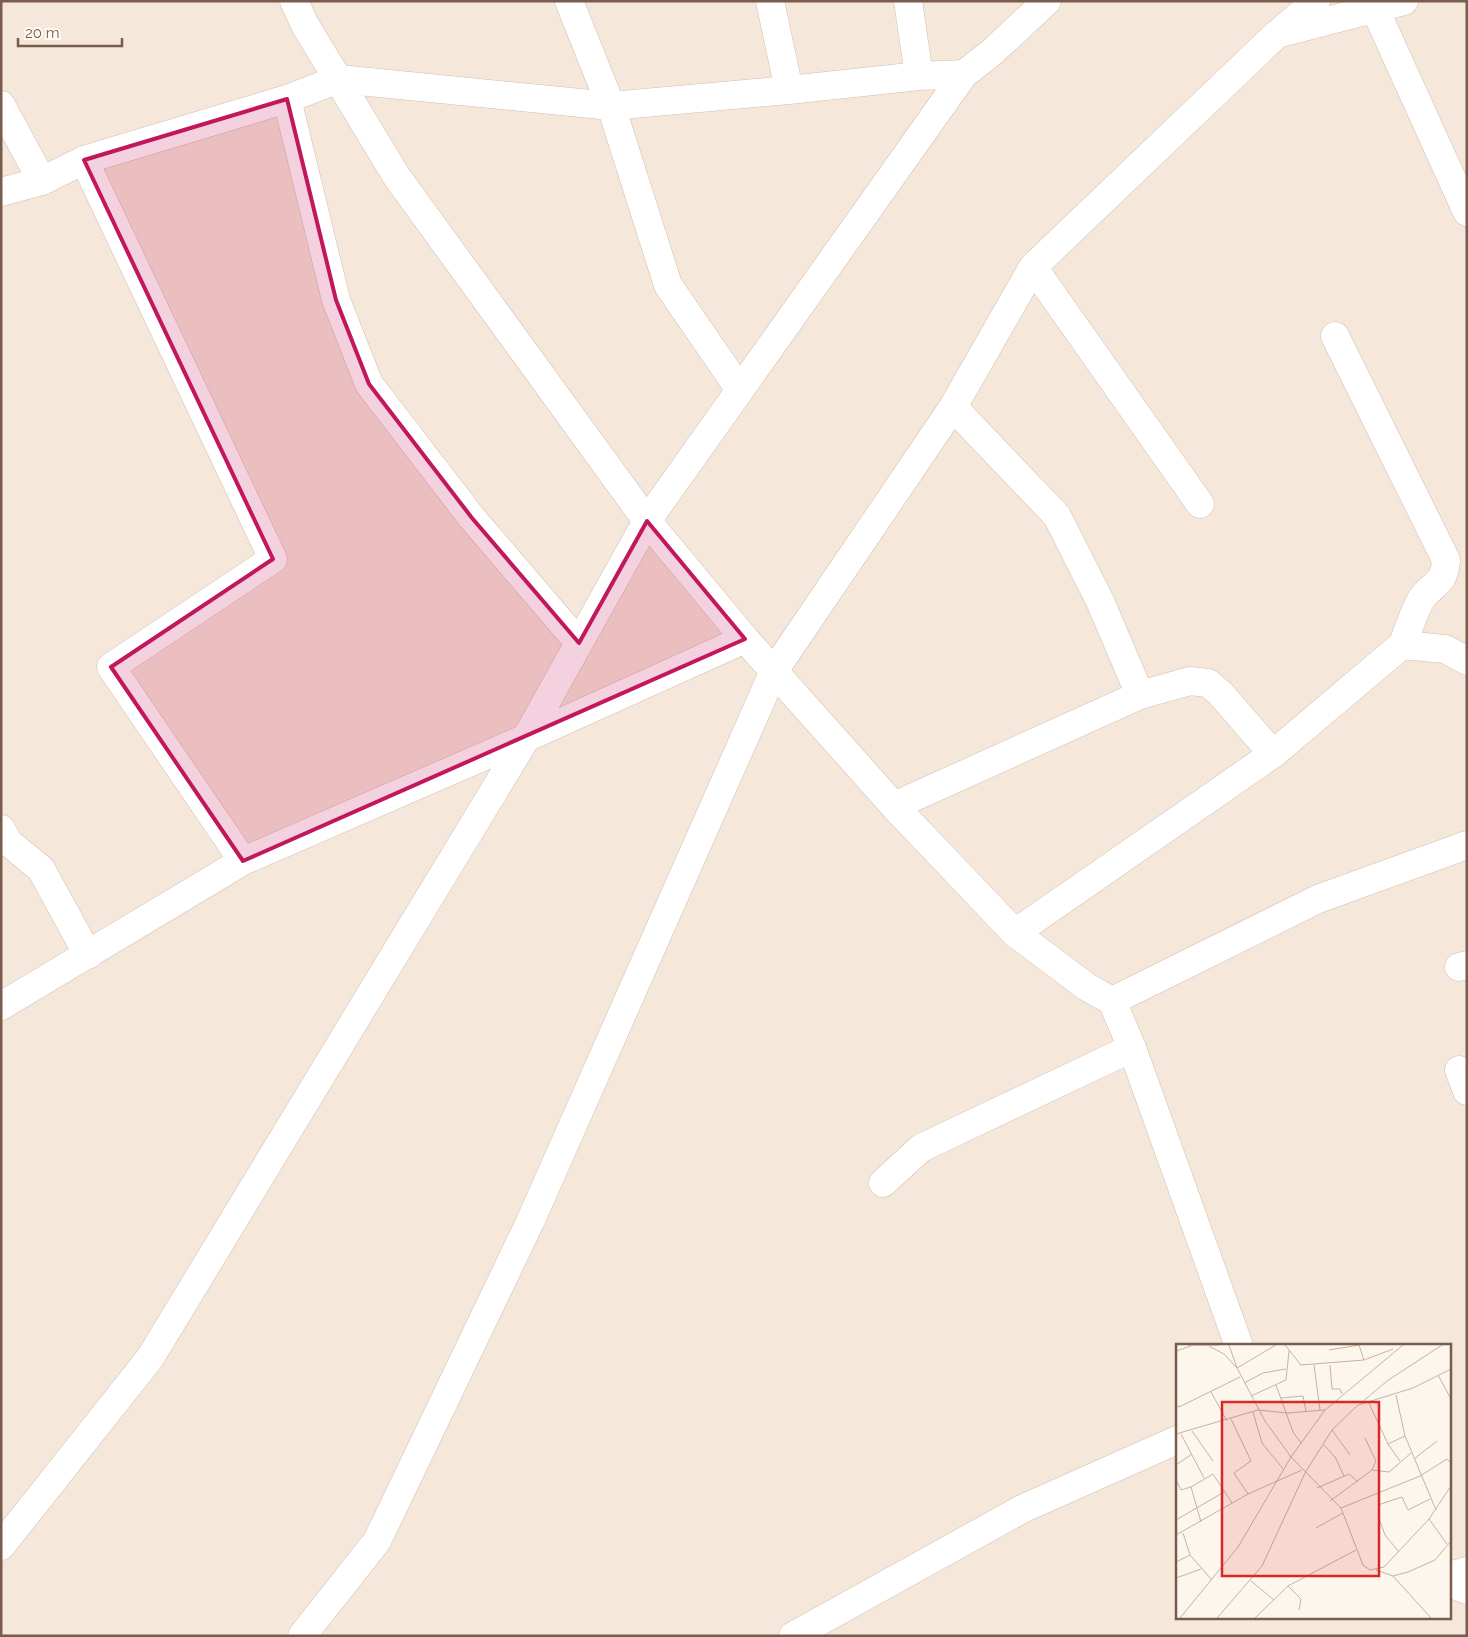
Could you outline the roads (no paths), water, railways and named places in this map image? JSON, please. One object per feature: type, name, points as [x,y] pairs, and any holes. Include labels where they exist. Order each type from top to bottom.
[{"type":"street","points":[[294,1],[305,25],[397,177],[647,521],[745,640],[894,806],[1015,933],[1087,987],[1112,1001],[1132,1048],[1238,1344]]},
{"type":"street","points":[[570,1],[611,106],[668,285],[740,390]]},
{"type":"street","points":[[770,1],[789,90]]},
{"type":"street","points":[[908,1],[919,76]]},
{"type":"street","points":[[1,1546],[150,1358],[526,738],[647,521],[964,74],[991,53],[1046,1]]},
{"type":"street","points":[[302,1636],[377,1541],[530,1222],[774,671],[954,407],[1032,267],[1278,34],[1316,1]]},
{"type":"street","points":[[1278,34],[1404,1]]},
{"type":"street","points":[[1375,9],[1467,212]]},
{"type":"street","points":[[1,192],[42,181],[84,160],[287,99],[339,79],[611,106],[919,76],[964,74]]},
{"type":"street","points":[[287,99],[336,300],[369,384],[472,518],[579,644]]},
{"type":"street","points":[[1,105],[42,181]]},
{"type":"street","points":[[84,160],[273,559],[111,668],[243,861]]},
{"type":"street","points":[[1032,267],[1200,504]]},
{"type":"street","points":[[1015,933],[1273,754],[1402,645],[1421,598],[1439,582],[1445,569],[1446,560],[1335,336]]},
{"type":"street","points":[[954,407],[1057,516],[1100,600],[1140,695]]},
{"type":"street","points":[[1,1006],[243,861],[745,640]]},
{"type":"street","points":[[1402,645],[1445,649],[1467,661]]},
{"type":"street","points":[[894,806],[1140,695],[1190,681],[1208,684],[1220,693],[1273,754]]},
{"type":"street","points":[[1,829],[8,842],[10,855],[41,869],[88,955]]},
{"type":"street","points":[[1112,1001],[1318,898],[1467,846]]},
{"type":"street","points":[[883,1183],[921,1148],[1132,1048]]},
{"type":"street","points":[[793,1636],[1022,1509],[1176,1440]]},
{"type":"street","points":[[1450,1576],[1467,1571]]},
{"type":"street","points":[[1450,1583],[1467,1590]]}]
